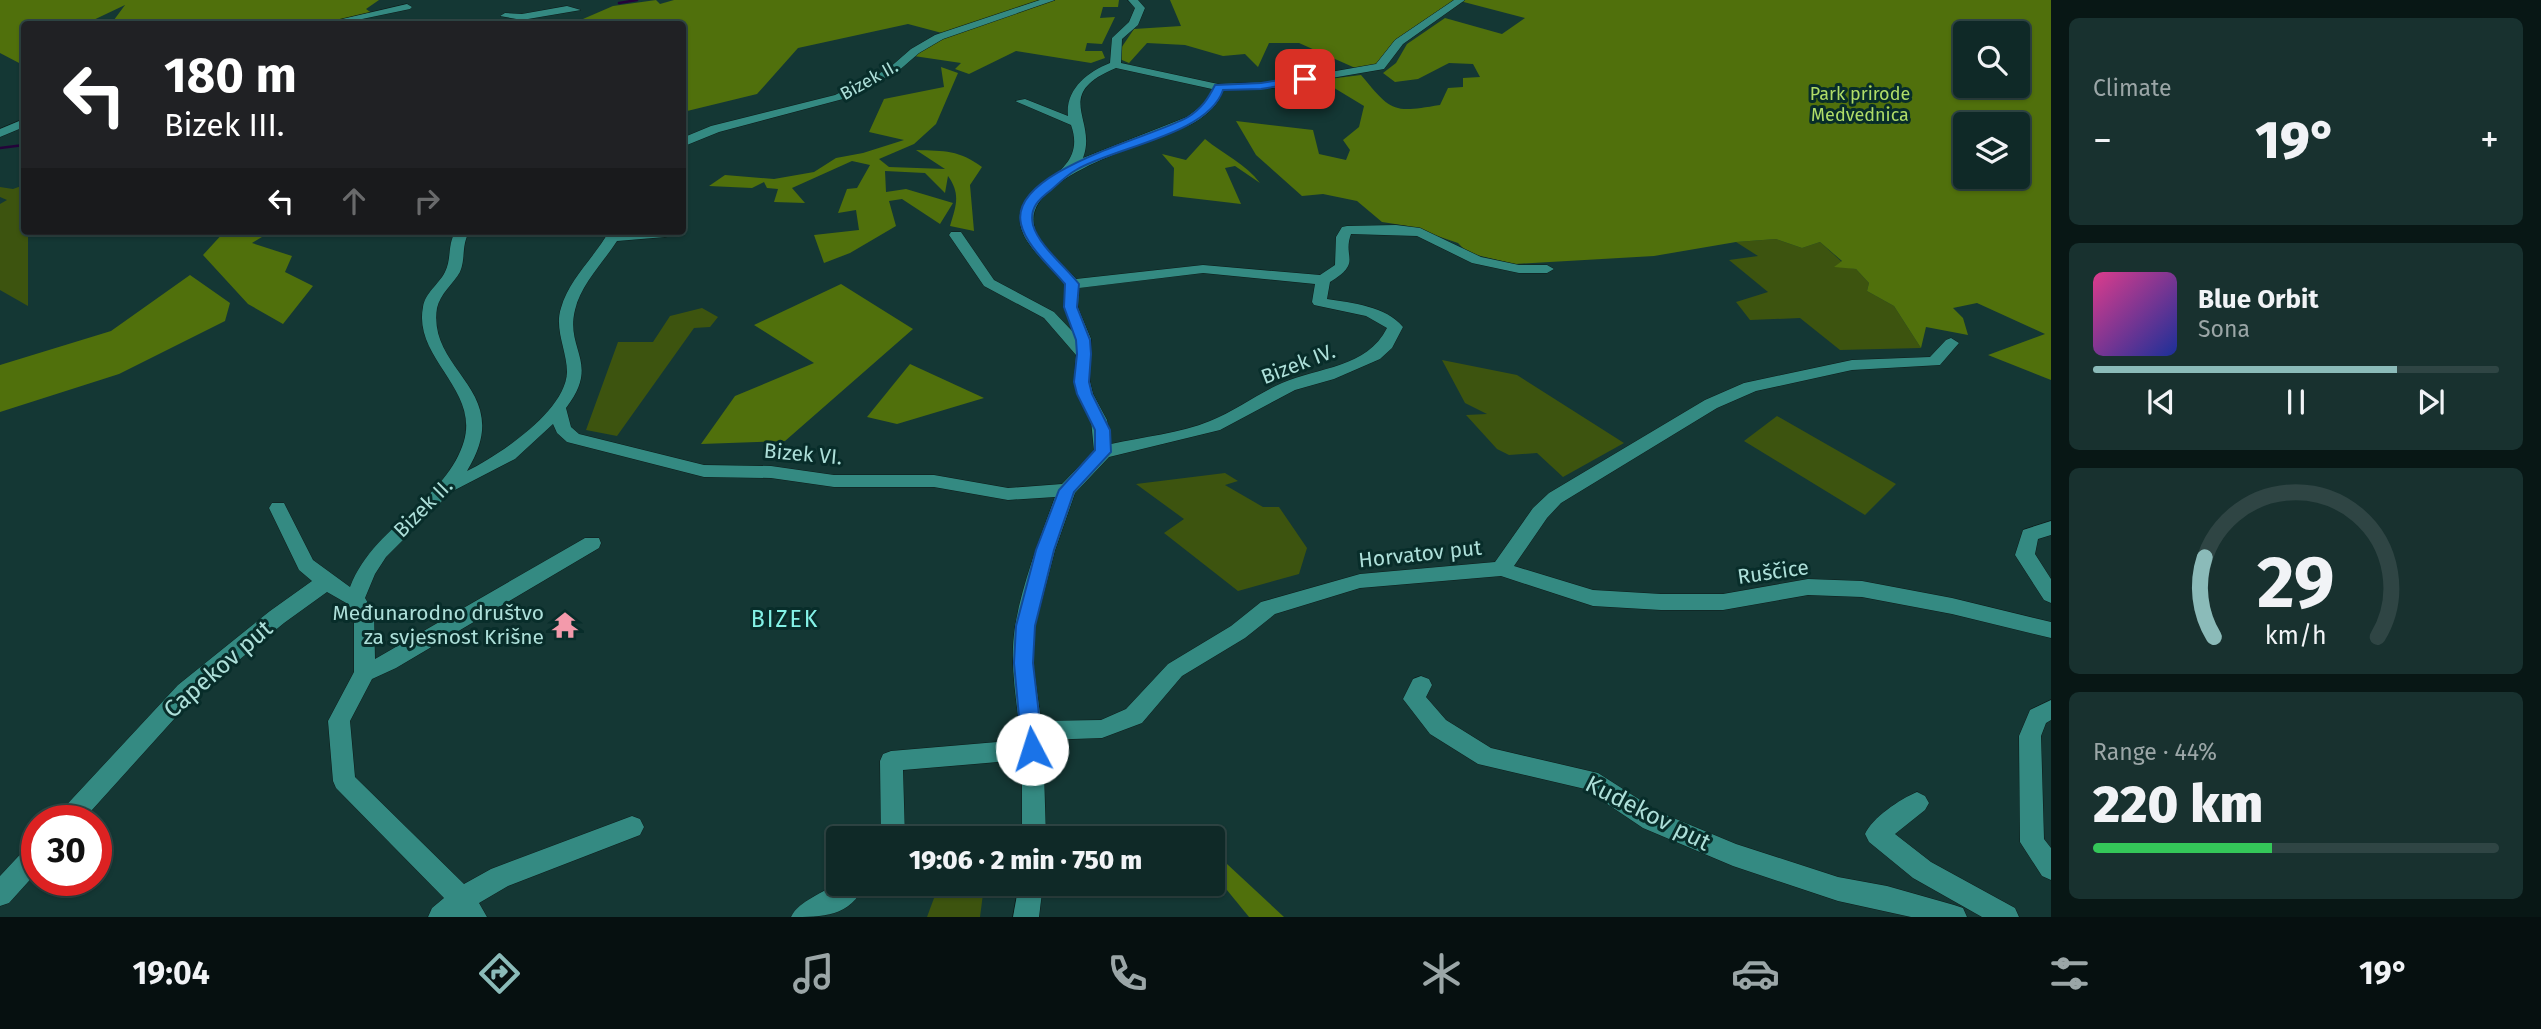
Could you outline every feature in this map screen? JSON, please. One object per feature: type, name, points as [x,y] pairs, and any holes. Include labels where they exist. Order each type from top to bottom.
[{"type":"street","name":"Bizek II.","points":[[686,142],[751,118],[819,104],[839,97],[892,71],[915,51],[939,37],[1050,0]]},
{"type":"street","points":[[962,29],[1003,21],[1066,0]]},
{"type":"street","points":[[1115,65],[1117,38],[1134,23],[1140,8],[1133,0]]},
{"type":"street","points":[[1073,167],[1083,142],[1074,99],[1093,75],[1115,65],[1218,87],[1273,85],[1380,67],[1399,42],[1460,0]]},
{"type":"street","points":[[340,21],[407,7]]},
{"type":"street","points":[[505,16],[519,18],[556,9],[576,10],[539,21]]},
{"type":"street","points":[[1034,826],[1032,740],[1023,663],[1025,626],[1045,550],[1067,490],[1103,452],[1103,430],[1082,382],[1083,340],[1071,307],[1072,284],[1030,234],[1026,213],[1036,195],[1073,167],[1183,124],[1214,101],[1218,87]]},
{"type":"street","points":[[1021,101],[1078,124]]},
{"type":"street","points":[[0,132],[21,124]]},
{"type":"street","points":[[1072,284],[1203,269],[1323,280],[1341,270],[1342,237],[1347,230],[1396,229],[1420,232],[1478,260],[1519,269],[1547,269]]},
{"type":"street","name":"Bizek II.","points":[[355,599],[367,570],[389,542],[448,486],[461,467],[474,438],[475,411],[464,387],[440,352],[428,321],[433,297],[453,271],[456,239],[460,235]]},
{"type":"street","points":[[448,486],[514,452],[530,440],[569,394],[575,374],[566,317],[569,305],[593,263],[613,235]]},
{"type":"street","points":[[956,235],[989,283],[1049,315],[1084,354]]},
{"type":"street","name":"Bizek IV.","points":[[1103,452],[1214,426],[1272,393],[1362,362],[1382,350],[1394,332],[1393,323],[1375,314],[1319,302],[1323,280]]},
{"type":"street","name":"Horvatov put","points":[[893,826],[891,761],[1102,729],[1134,716],[1175,670],[1238,632],[1268,608],[1360,581],[1500,569],[1540,513],[1555,498],[1711,404],[1750,387],[1797,375],[1852,365],[1934,362],[1951,344]]},
{"type":"street","name":"Bizek VI.","points":[[558,408],[562,429],[573,438],[704,471],[771,472],[834,481],[934,481],[1008,494],[1067,490]]},
{"type":"street","points":[[278,508],[306,565],[326,582],[355,599],[364,613],[365,673],[339,722],[344,781],[468,908]]},
{"type":"street","points":[[2051,527],[2030,535],[2025,555],[2051,594]]},
{"type":"street","points":[[365,673],[592,543]]},
{"type":"street","name":"Ruščice","points":[[1500,569],[1593,598],[1661,602],[1723,602],[1808,587],[1862,589],[1952,606],[2051,630]]},
{"type":"street","name":"Capekov put","points":[[82,805],[186,691],[277,617],[326,582]]},
{"type":"street","name":"Kudekov put","points":[[1421,685],[1414,699],[1438,727],[1486,757],[1590,780],[1651,820],[1733,855],[1838,888],[1887,898],[1954,917]]},
{"type":"street","points":[[2051,709],[2038,717],[2030,736],[2032,842],[2051,868]]},
{"type":"street","points":[[1917,803],[1877,834],[1922,870],[2006,917]]},
{"type":"street","points":[[441,917],[468,908],[500,877],[632,827]]},
{"type":"street","points":[[0,894],[21,871]]},
{"type":"street","points":[[804,917],[840,896]]},
{"type":"street","points":[[1026,917],[1029,896]]},
{"type":"green space","points":[[0,0],[379,0],[366,9],[373,14],[338,21],[113,21],[125,5],[91,21],[21,21],[21,64],[0,53]]},
{"type":"green space","points":[[656,0],[660,4],[674,0],[1119,0],[1118,7],[1103,7],[1100,18],[1115,17],[1102,44],[1087,43],[1085,51],[1102,51],[1105,58],[1091,63],[1016,51],[969,74],[955,69],[961,63],[907,55],[942,33],[908,24],[798,48],[757,94],[686,111],[686,21],[578,21],[613,6]]},
{"type":"green space","points":[[1170,0],[1455,0],[1396,42],[1380,65],[1362,71],[1299,43],[1269,43],[1258,67],[1245,54],[1223,56],[1185,45],[1147,43],[1129,63],[1115,57],[1134,29],[1181,26]]},
{"type":"green space","name":"Park prirode Medvednica","points":[[1456,0],[2051,0],[2051,380],[1988,355],[2045,334],[1977,303],[1953,308],[1963,318],[1968,335],[1926,327],[1921,348],[1894,306],[1867,291],[1869,283],[1856,269],[1834,267],[1842,261],[1820,242],[1802,248],[1776,239],[1736,242],[1654,256],[1515,264],[1468,253],[1458,243],[1408,226],[1382,222],[1357,201],[1323,194],[1302,196],[1256,155],[1236,121],[1313,130],[1319,154],[1346,160],[1350,150],[1343,140],[1359,127],[1364,106],[1321,80],[1361,75],[1394,107],[1412,109],[1440,105],[1448,88],[1463,87],[1463,78],[1480,77],[1473,64],[1449,63],[1418,79],[1395,82],[1383,73],[1396,63],[1407,44],[1445,18],[1502,34],[1525,18]]},
{"type":"green space","points":[[941,67],[958,73],[936,124],[914,144],[879,159],[889,167],[945,169],[916,150],[935,151],[959,154],[982,167],[970,185],[974,231],[950,226],[956,194],[948,176],[945,193],[925,173],[885,171],[886,192],[906,189],[953,203],[940,224],[902,199],[889,201],[896,226],[850,253],[824,263],[814,235],[859,230],[856,210],[838,213],[847,189],[857,188],[870,165],[852,161],[792,188],[805,203],[774,202],[778,189],[767,188],[764,182],[752,188],[709,186],[725,175],[774,179],[814,172],[836,158],[904,140],[869,132],[884,99],[944,87]]},
{"type":"green space","points":[[1205,139],[1241,165],[1260,183],[1235,166],[1225,168],[1241,204],[1173,196],[1174,168],[1162,154],[1186,160]]},
{"type":"green space","points":[[21,186],[21,235],[28,235],[28,306],[0,290],[0,204],[7,200],[0,197],[0,187],[13,189]]},
{"type":"green space","points":[[221,235],[265,235],[252,243],[292,256],[285,272],[313,286],[283,324],[248,304],[203,255]]},
{"type":"green space","points":[[1776,239],[1802,248],[1820,242],[1842,262],[1836,266],[1856,269],[1869,283],[1867,291],[1894,306],[1921,348],[1840,350],[1800,318],[1750,320],[1736,302],[1768,292],[1729,260],[1758,256],[1736,242]]},
{"type":"green space","points":[[190,275],[230,303],[225,321],[119,374],[0,412],[0,365],[111,331]]},
{"type":"green space","points":[[841,284],[913,329],[785,441],[701,444],[735,396],[814,363],[754,325]]},
{"type":"green space","points":[[702,308],[718,317],[710,327],[694,328],[617,436],[586,430],[618,342],[653,342],[670,316]]},
{"type":"green space","points":[[1442,360],[1517,375],[1624,443],[1563,477],[1537,453],[1509,455],[1497,449],[1466,415],[1487,414],[1465,403]]},
{"type":"green space","points":[[910,364],[984,398],[897,424],[867,417]]},
{"type":"green space","points":[[1777,416],[1896,484],[1865,515],[1744,441]]},
{"type":"green space","points":[[1225,473],[1238,481],[1225,485],[1263,507],[1279,507],[1307,548],[1299,574],[1238,591],[1164,533],[1184,519],[1136,484]]},
{"type":"green space","points":[[1225,862],[1284,917],[1249,917],[1225,888]]},
{"type":"green space","points":[[935,896],[983,896],[980,917],[927,917]]},
{"type":"waterway","points":[[619,3],[637,0]]},
{"type":"waterway","points":[[0,148],[21,145]]},
{"type":"place","name":"Međunarodno društvo za svjesnost Krišne","points":[[565,625]]},
{"type":"district","name":"BIZEK","points":[[785,619]]},
{"type":"route","points":[[1032,749],[1023,663],[1025,626],[1045,550],[1059,510],[1067,490],[1103,452],[1103,430],[1082,382],[1083,340],[1071,307],[1072,284],[1058,264],[1030,234],[1026,221],[1027,208],[1036,195],[1073,167],[1183,124],[1204,111],[1218,95],[1218,87],[1273,85],[1305,79]]}]
